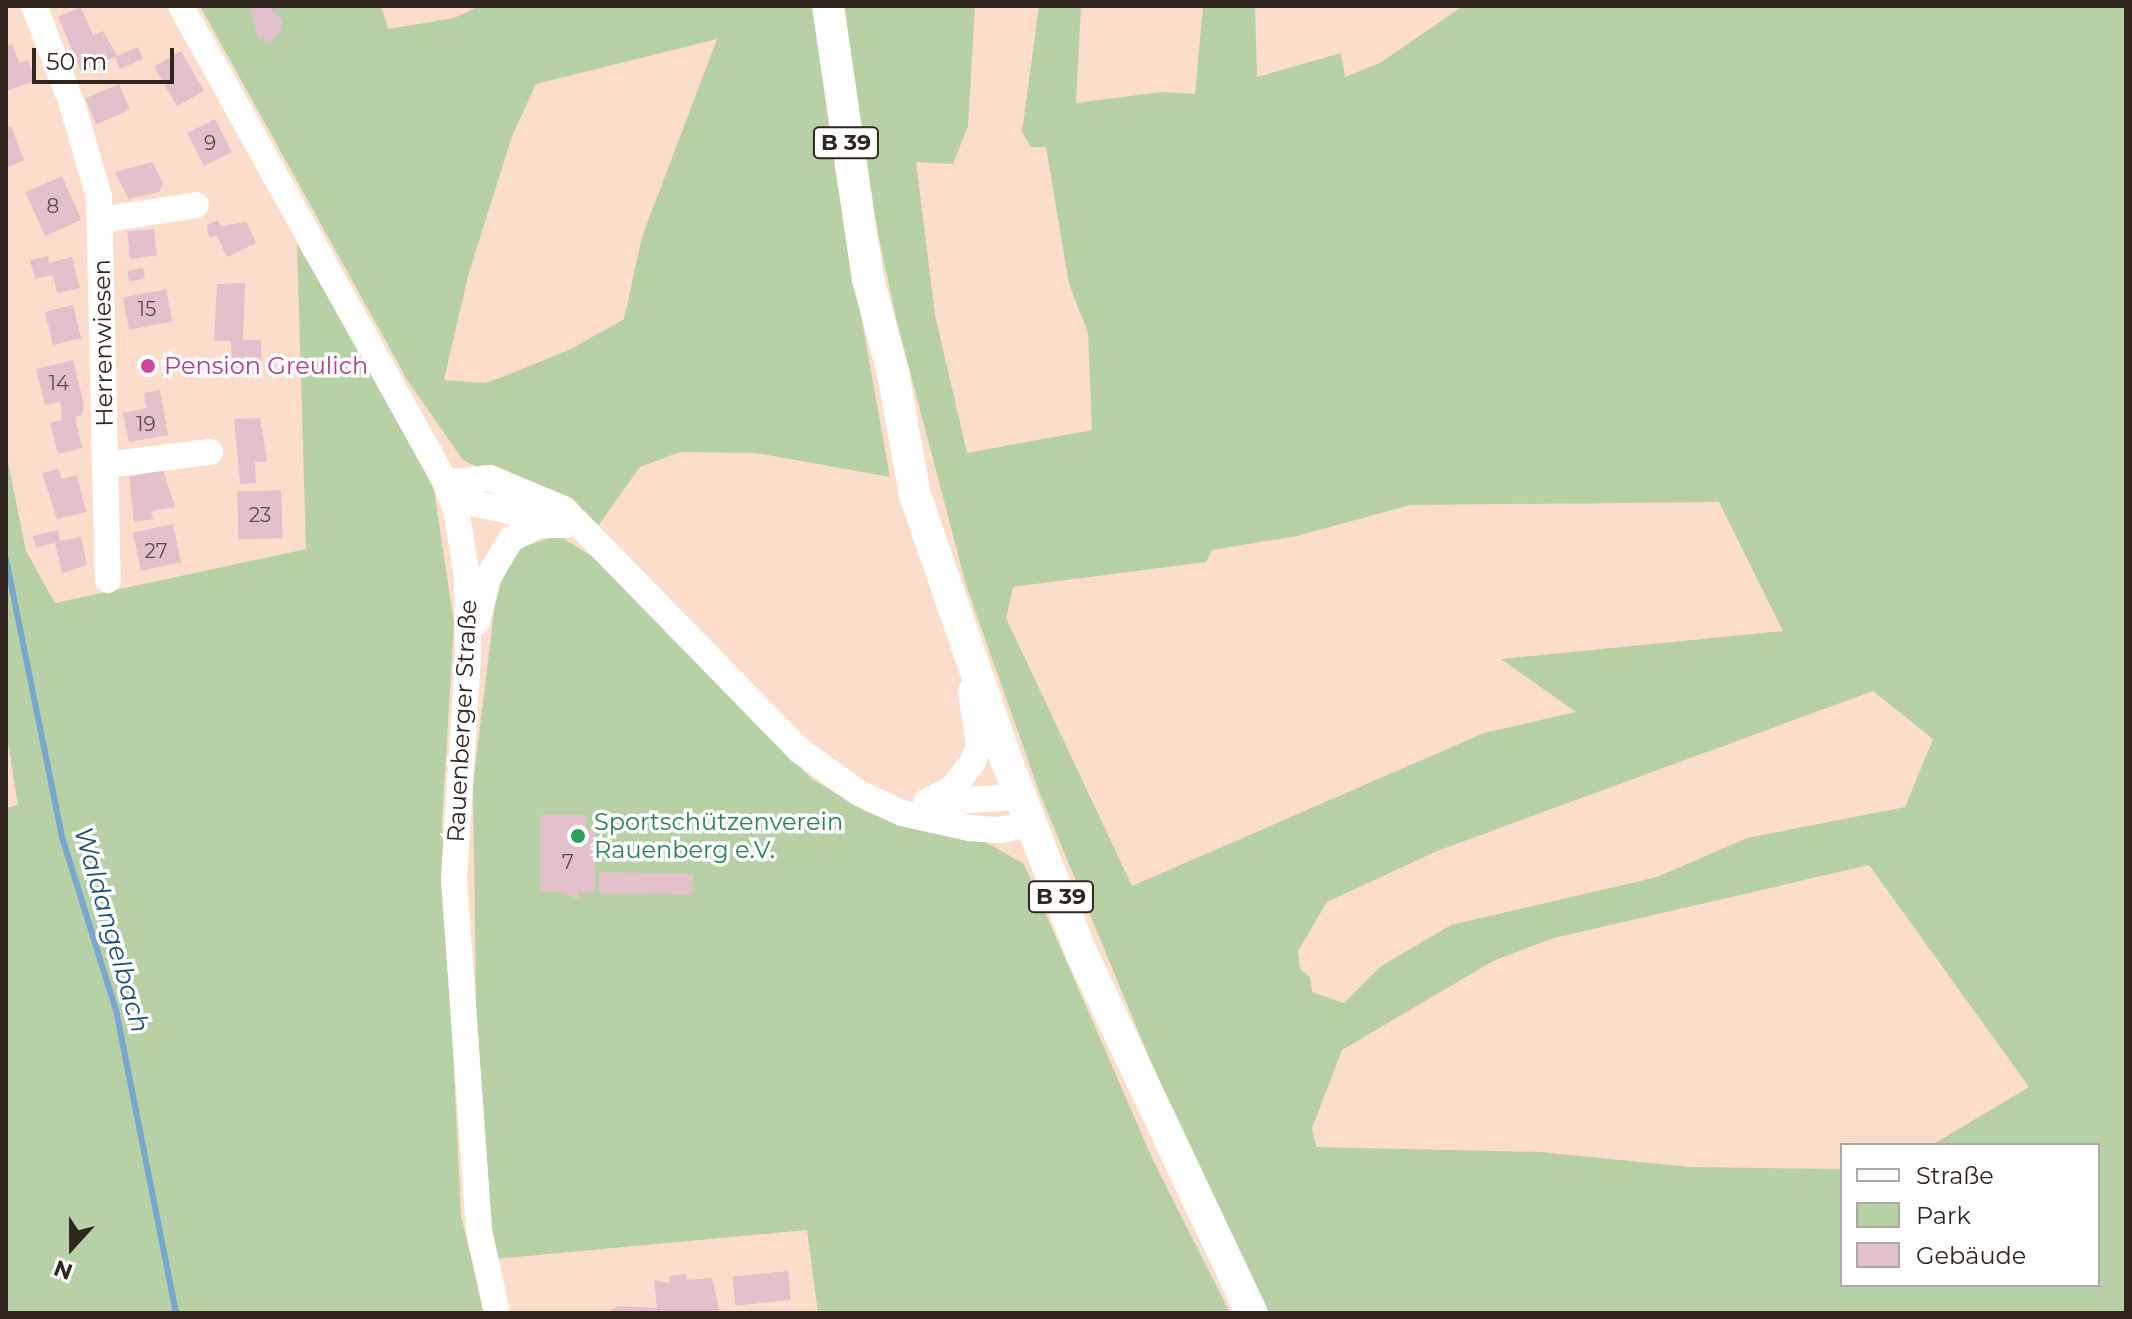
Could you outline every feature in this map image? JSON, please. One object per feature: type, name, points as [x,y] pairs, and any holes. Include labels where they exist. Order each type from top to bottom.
[{"type":"main road","name":"B 39","points":[[828,6],[829,42],[868,279],[915,495],[1027,810],[1101,997],[1252,1313]]},
{"type":"street","name":"Herrenwiesen","points":[[34,6],[72,104],[101,220],[108,580]]},
{"type":"street","name":"Rauenberger Straße","points":[[181,6],[446,483],[457,514],[467,578],[468,656],[454,880],[479,1230],[497,1313]]},
{"type":"street","points":[[101,220],[196,205]]},
{"type":"street","points":[[105,465],[210,452]]},
{"type":"street","points":[[446,483],[475,478],[509,483],[564,509],[573,527],[620,562],[799,750],[859,793],[902,813],[969,828],[1001,830],[1027,810]]},
{"type":"street","points":[[468,656],[489,576],[503,548],[526,529],[573,527]]},
{"type":"street","points":[[926,802],[953,788],[979,745],[967,644]]},
{"type":"street","points":[[859,793],[1027,810]]},
{"type":"green space","points":[[200,6],[381,6],[388,29],[454,18],[480,6],[816,6],[835,170],[890,477],[756,453],[680,452],[640,467],[598,526],[463,460],[408,381]],"holes":[[[717,39],[642,237],[624,319],[571,349],[485,383],[444,380],[468,276],[512,136],[536,84]]]},
{"type":"green space","points":[[840,6],[975,6],[968,126],[953,164],[916,162],[935,315],[967,453],[1092,430],[1088,333],[1069,284],[1046,147],[1031,147],[1022,132],[1039,6],[1081,6],[1076,103],[1162,92],[1195,94],[1203,6],[1255,6],[1257,77],[1341,53],[1345,77],[1380,63],[1463,6],[2126,6],[2126,1313],[1261,1313],[1223,1236],[1040,794],[966,585],[896,318],[859,145]],"holes":[[[1719,502],[1783,631],[1501,659],[1576,712],[1484,733],[1132,886],[1006,618],[1013,587],[1206,562],[1212,550],[1297,536],[1410,505]],[[1873,691],[1933,739],[1905,807],[1747,838],[1657,877],[1451,925],[1381,966],[1344,1003],[1312,992],[1310,977],[1300,969],[1298,951],[1327,902],[1437,851]],[[1869,865],[2029,1087],[1935,1143],[2100,1143],[2100,1287],[1840,1287],[1840,1169],[1690,1167],[1541,1152],[1316,1147],[1312,1128],[1342,1050],[1493,961],[1554,938]]]},
{"type":"green space","points":[[297,244],[397,414],[434,490],[454,623],[442,824],[461,1215],[484,1313],[6,1313],[6,808],[18,805],[6,731],[6,452],[26,551],[55,603],[306,549]]},
{"type":"green space","points":[[558,535],[601,562],[812,779],[865,811],[897,824],[985,842],[1024,864],[1153,1160],[1230,1313],[818,1313],[807,1230],[494,1259],[477,1076],[473,785],[498,578],[515,550]]},
{"type":"building","points":[[269,6],[282,20],[282,30],[270,42],[258,37],[250,9]]},
{"type":"building","points":[[81,7],[93,35],[103,31],[117,56],[81,71],[58,17]]},
{"type":"building","points":[[12,44],[19,63],[28,60],[35,81],[6,91],[6,46]]},
{"type":"building","points":[[138,47],[143,59],[120,69],[115,57]]},
{"type":"building","points":[[181,51],[204,91],[177,106],[154,66]]},
{"type":"building","points":[[119,84],[130,110],[96,124],[85,98]]},
{"type":"building","points":[[215,119],[232,152],[204,166],[187,133]]},
{"type":"building","points":[[11,126],[24,160],[6,168],[6,128]]},
{"type":"building","points":[[152,162],[163,183],[159,192],[129,199],[115,172]]},
{"type":"building","points":[[62,176],[82,220],[45,236],[25,192]]},
{"type":"building","points":[[218,220],[221,226],[246,222],[256,243],[227,257],[216,235],[210,238],[208,233],[207,225]]},
{"type":"building","points":[[154,229],[157,256],[130,259],[127,232]]},
{"type":"building","points":[[48,256],[49,263],[72,257],[80,288],[57,293],[53,275],[35,279],[30,260]]},
{"type":"building","points":[[143,268],[145,279],[129,282],[127,271]]},
{"type":"building","points":[[245,283],[243,340],[261,340],[262,375],[232,376],[231,341],[214,341],[217,284]]},
{"type":"building","points":[[166,289],[172,321],[129,330],[123,297]]},
{"type":"building","points":[[73,305],[81,338],[53,345],[45,312]]},
{"type":"building","points":[[73,360],[84,405],[82,415],[75,417],[82,448],[58,454],[50,423],[62,420],[60,402],[45,405],[36,369]]},
{"type":"building","points":[[160,390],[168,435],[129,442],[123,413],[146,408],[144,393]]},
{"type":"building","points":[[260,418],[267,462],[255,462],[256,483],[240,484],[234,419]]},
{"type":"building","points":[[59,469],[61,479],[77,475],[86,512],[57,519],[42,473]]},
{"type":"building","points":[[163,470],[175,507],[151,511],[153,519],[134,522],[129,477]]},
{"type":"building","points":[[281,490],[283,538],[239,540],[237,492]]},
{"type":"building","points":[[173,524],[181,562],[141,571],[133,533]]},
{"type":"building","points":[[58,530],[60,541],[81,537],[87,565],[62,573],[55,543],[36,547],[33,536]]},
{"type":"building","points":[[540,815],[586,815],[586,831],[595,831],[595,893],[579,892],[579,900],[562,892],[540,892]]},
{"type":"building","points":[[611,849],[655,850],[655,859],[611,858]]},
{"type":"building","points":[[599,872],[693,874],[693,895],[599,893]]},
{"type":"building","points":[[788,1271],[791,1300],[735,1306],[732,1277]]},
{"type":"building","points":[[686,1274],[687,1280],[712,1278],[720,1313],[607,1313],[618,1306],[657,1308],[654,1280],[670,1283],[669,1276]]},
{"type":"waterway","name":"Waldangelbach","points":[[6,559],[62,837],[116,1010],[176,1313]]},
{"type":"place","name":"Pension Greulich","points":[[148,366]]},
{"type":"place","name":"Sportschützenverein Rauenberg e.V.","points":[[578,836]]}]
